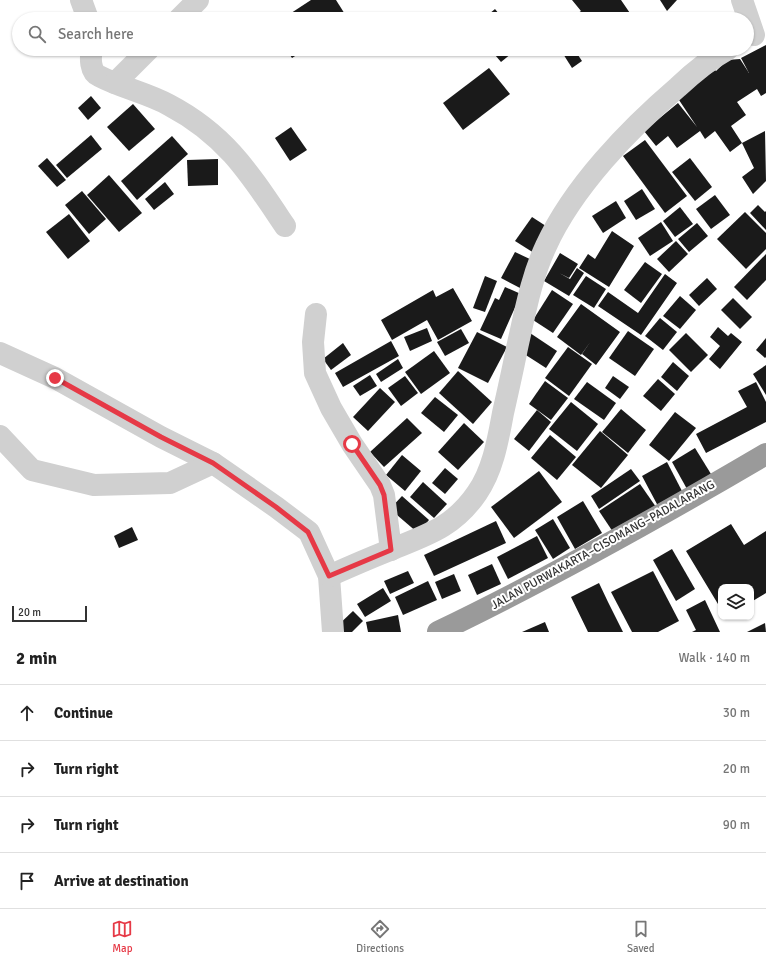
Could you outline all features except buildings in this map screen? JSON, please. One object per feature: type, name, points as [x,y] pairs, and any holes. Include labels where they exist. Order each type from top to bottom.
[{"type":"highway","name":"JALAN PURWAKARTA–CISOMANG–PADALARANG","points":[[438,632],[508,598],[701,492],[766,454]]},
{"type":"street","points":[[82,0],[86,12]]},
{"type":"street","points":[[185,12],[198,0]]},
{"type":"street","points":[[742,0],[747,12]]},
{"type":"street","points":[[91,56],[93,70],[97,75],[142,92],[169,105],[197,122],[213,135],[238,158],[285,226]]},
{"type":"street","points":[[115,83],[142,56]]},
{"type":"street","points":[[329,576],[431,534],[449,523],[477,493],[487,475],[497,442],[529,292],[546,246],[572,200],[608,156],[655,107],[715,56]]},
{"type":"street","points":[[316,314],[313,342],[315,373],[331,408],[352,444],[380,485],[384,495],[391,550]]},
{"type":"street","points":[[0,353],[55,378],[161,437],[213,463],[276,507],[308,532],[329,576],[332,632]]},
{"type":"street","points":[[0,436],[32,470],[94,484],[170,483],[213,463]]},
{"type":"route","points":[[55,378],[161,437],[213,463],[276,507],[308,532],[329,576],[391,550],[384,495],[380,485],[352,444]]}]
